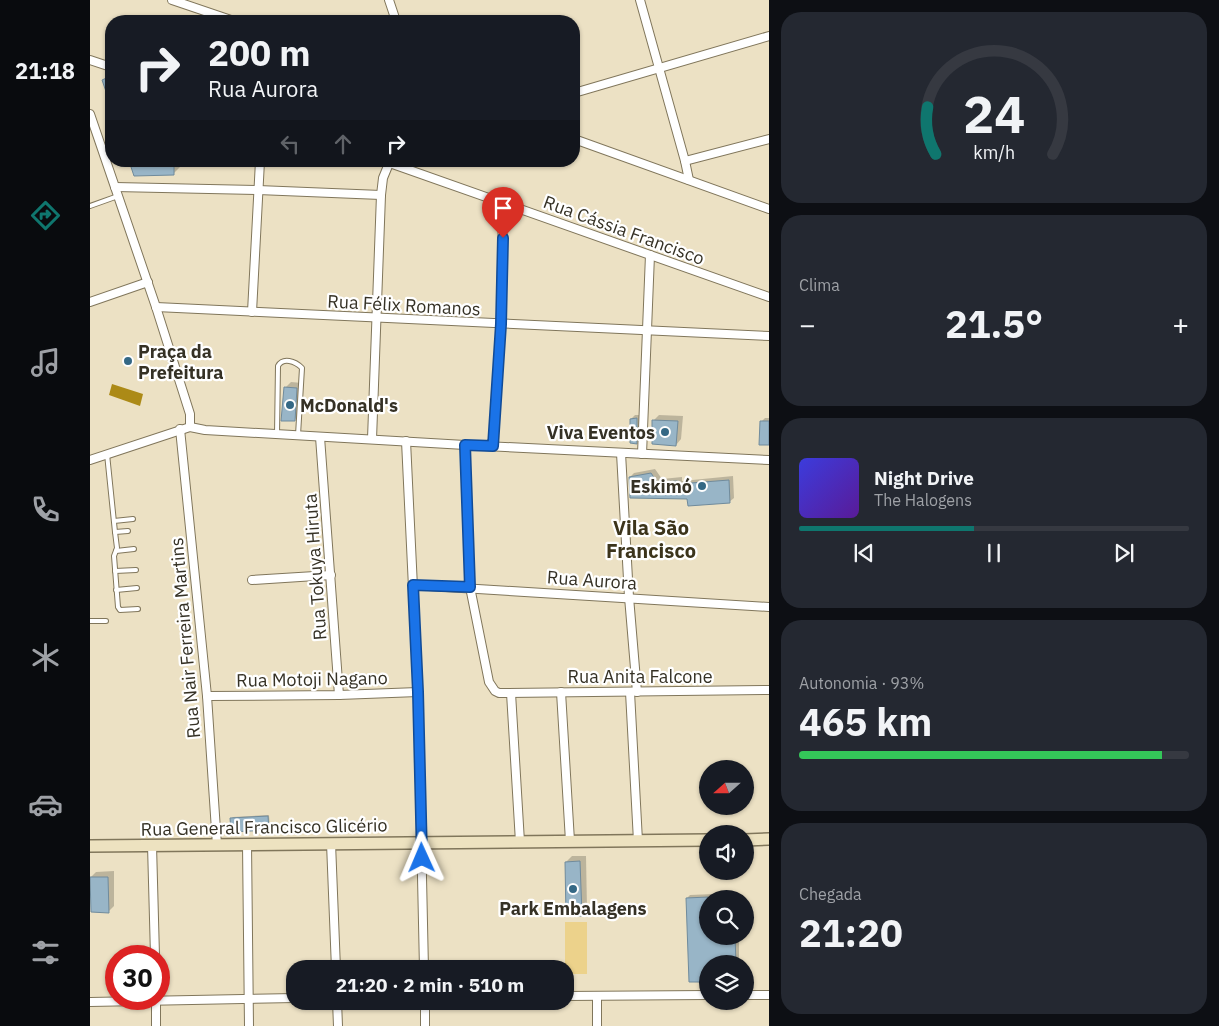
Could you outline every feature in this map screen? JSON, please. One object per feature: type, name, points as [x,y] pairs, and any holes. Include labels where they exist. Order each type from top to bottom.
[{"type":"main road","points":[[754,840],[769,839]]},
{"type":"main road","name":"Rua General Francisco Glicério","points":[[90,846],[699,840]]},
{"type":"street","points":[[172,0],[216,15]]},
{"type":"street","points":[[390,0],[394,15]]},
{"type":"street","points":[[640,0],[689,180]]},
{"type":"street","points":[[580,91],[769,36]]},
{"type":"street","points":[[90,60],[105,65]]},
{"type":"street","points":[[90,114],[105,160]]},
{"type":"street","points":[[685,161],[769,138]]},
{"type":"street","points":[[580,141],[769,209]]},
{"type":"street","points":[[107,167],[148,282],[190,414],[190,427]]},
{"type":"street","points":[[252,312],[260,167]]},
{"type":"street","points":[[372,439],[381,195],[387,167]]},
{"type":"street","name":"Rua Cássia Francisco","points":[[402,167],[769,298]]},
{"type":"street","points":[[114,187],[381,195]]},
{"type":"street","points":[[493,446],[501,324],[503,203]]},
{"type":"street","points":[[642,454],[650,255]]},
{"type":"street","points":[[90,302],[148,282]]},
{"type":"street","name":"Rua Félix Romanos","points":[[156,307],[769,336]]},
{"type":"street","points":[[90,460],[190,427],[205,430],[298,436],[769,460]]},
{"type":"street","name":"Rua Nair Ferreira Martins","points":[[180,429],[207,696],[217,845]]},
{"type":"street","name":"Rua Tokuya Hiruta","points":[[320,437],[339,695]]},
{"type":"street","points":[[406,441],[418,692],[424,960]]},
{"type":"street","points":[[465,445],[470,587],[489,682],[495,691],[511,693],[520,842]]},
{"type":"street","points":[[621,453],[629,598],[638,841]]},
{"type":"street","points":[[252,580],[330,575]]},
{"type":"street","name":"Rua Aurora","points":[[413,585],[470,587],[769,607]]},
{"type":"street","name":"Rua Anita Falcone","points":[[511,693],[769,690]]},
{"type":"street","name":"Rua Motoji Nagano","points":[[207,696],[339,695],[418,692]]},
{"type":"street","points":[[561,692],[570,841]]},
{"type":"street","points":[[247,844],[249,1026]]},
{"type":"street","points":[[332,844],[336,960]]},
{"type":"street","points":[[152,846],[154,945]]},
{"type":"street","points":[[574,996],[699,995]]},
{"type":"street","points":[[754,995],[769,995]]},
{"type":"street","points":[[597,996],[597,1026]]},
{"type":"street","points":[[170,1000],[286,998]]},
{"type":"street","points":[[90,1002],[105,1002]]},
{"type":"street","points":[[156,1010],[156,1026]]},
{"type":"street","points":[[337,1010],[338,1026]]},
{"type":"street","points":[[425,1010],[425,1026]]},
{"type":"lane","points":[[90,206],[118,196]]},
{"type":"lane","points":[[277,434],[278,366],[280,362],[291,361],[297,363],[302,368],[298,436]]},
{"type":"lane","points":[[107,454],[116,532],[116,552],[114,556],[118,609],[138,608]]},
{"type":"lane","points":[[114,521],[133,519]]},
{"type":"lane","points":[[116,532],[128,531]]},
{"type":"lane","points":[[116,552],[134,549]]},
{"type":"lane","points":[[115,571],[136,570]]},
{"type":"lane","points":[[116,590],[137,588]]},
{"type":"lane","points":[[90,621],[106,621]]},
{"type":"shaded area","points":[[112,384],[143,394],[140,406],[109,395]]},
{"type":"shaded area","points":[[565,922],[587,922],[587,974],[574,974],[574,960],[565,960]]},
{"type":"building","points":[[131,167],[174,167],[174,175],[134,176]]},
{"type":"building","name":"McDonald's","points":[[284,387],[297,388],[295,421],[281,421]]},
{"type":"building","points":[[637,418],[637,444],[630,443],[630,419]]},
{"type":"building","name":"Viva Eventos","points":[[652,420],[678,421],[676,446],[652,444]]},
{"type":"building","points":[[760,421],[769,421],[769,445],[759,445]]},
{"type":"building","points":[[651,473],[657,482],[678,481],[678,484],[729,480],[730,503],[688,506],[687,499],[630,498],[629,477]]},
{"type":"building","points":[[268,816],[269,830],[231,832],[230,818]]},
{"type":"building","name":"Park Embalagens","points":[[580,861],[582,916],[566,916],[565,862]]},
{"type":"building","points":[[90,877],[108,877],[109,913],[91,912]]},
{"type":"building","points":[[699,897],[699,945],[735,945],[736,955],[699,955],[699,982],[689,982],[686,898]]},
{"type":"place","name":"Praça da Prefeitura","points":[[128,361]]},
{"type":"place","name":"McDonald's","points":[[290,405]]},
{"type":"place","name":"Viva Eventos","points":[[665,432]]},
{"type":"place","name":"Eskimó","points":[[702,486]]},
{"type":"place","name":"Park Embalagens","points":[[573,889]]},
{"type":"district","name":"Vila São Francisco","points":[[651,538]]},
{"type":"route","points":[[422,858],[421,782],[413,585],[470,587],[465,445],[493,446],[501,324],[503,238]]}]
